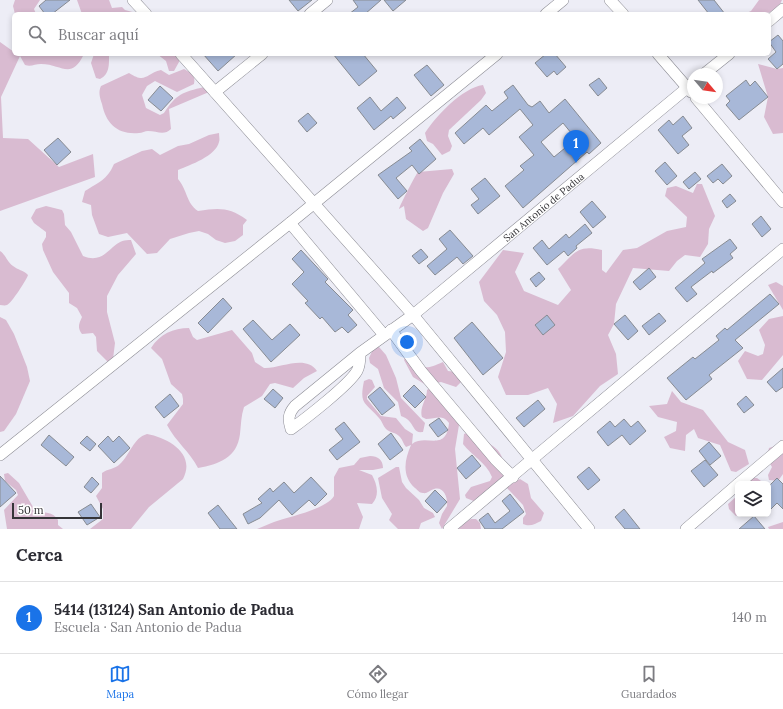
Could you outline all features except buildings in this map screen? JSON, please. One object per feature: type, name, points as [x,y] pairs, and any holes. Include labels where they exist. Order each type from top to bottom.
[{"type":"street","points":[[133,0],[144,12]]},
{"type":"street","points":[[313,7],[327,0]]},
{"type":"street","points":[[548,12],[563,0]]},
{"type":"street","points":[[610,0],[621,12]]},
{"type":"street","points":[[771,19],[783,9]]},
{"type":"street","points":[[184,56],[313,204],[413,315],[532,461],[590,529]]},
{"type":"street","points":[[215,92],[260,56]]},
{"type":"street","points":[[0,455],[290,223],[495,56]]},
{"type":"street","points":[[660,56],[687,84]]},
{"type":"street","points":[[712,68],[726,56]]},
{"type":"street","name":"San Antonio de Padua","points":[[360,353],[359,365],[353,376],[304,420],[290,429],[288,418],[290,411],[360,353],[413,315],[687,91]]},
{"type":"street","points":[[701,104],[783,202]]},
{"type":"street","points":[[290,223],[388,332],[495,459],[513,477]]},
{"type":"street","points":[[449,529],[513,477],[783,249]]},
{"type":"street","points":[[742,481],[783,446]]},
{"type":"street","points":[[686,529],[735,487]]},
{"type":"shaded area","points":[[15,0],[40,0],[34,9],[35,12],[14,12],[13,6]]},
{"type":"shaded area","points":[[77,0],[109,0],[112,8],[122,7],[125,10],[132,12],[81,12]]},
{"type":"shaded area","points":[[759,0],[782,0],[771,12],[749,12]]},
{"type":"shaded area","points":[[0,42],[12,51],[12,56],[20,56],[1,97],[3,138],[28,139],[59,167],[93,154],[95,177],[0,211]]},
{"type":"shaded area","points":[[20,56],[83,56],[75,67],[70,69],[41,64],[29,66],[25,65]]},
{"type":"shaded area","points":[[93,56],[109,56],[107,72],[100,79],[96,78],[91,63]]},
{"type":"shaded area","points":[[160,56],[179,57],[179,62],[174,71],[169,71],[166,61]]},
{"type":"shaded area","points":[[758,64],[777,69],[783,68],[783,133],[773,134],[764,117],[768,97]]},
{"type":"shaded area","points":[[184,69],[194,76],[194,84],[177,92],[155,81],[147,86],[142,95],[146,108],[160,115],[164,113],[176,98],[185,92],[204,87],[209,92],[169,109],[171,129],[163,133],[148,131],[132,133],[119,130],[110,122],[104,111],[100,97],[101,86],[129,73],[142,78],[161,70],[169,75]]},
{"type":"shaded area","points":[[483,85],[486,93],[481,100],[449,130],[448,136],[452,146],[450,151],[442,155],[433,144],[427,141],[425,133],[443,111],[458,97],[475,87]]},
{"type":"shaded area","points":[[219,133],[219,141],[213,152],[195,163],[178,170],[178,179],[184,188],[189,201],[198,211],[212,209],[224,210],[235,213],[247,220],[243,225],[243,235],[235,241],[225,243],[199,231],[170,239],[157,253],[147,254],[127,233],[108,237],[99,234],[92,215],[91,205],[82,202],[85,191],[105,177],[114,164],[142,151],[152,149],[160,155],[178,146],[189,144],[209,135]]},
{"type":"shaded area","points":[[452,169],[454,174],[443,193],[428,228],[423,231],[406,219],[404,206],[399,209],[418,172]]},
{"type":"shaded area","points":[[697,184],[702,184],[715,216],[709,229],[708,244],[700,257],[685,255],[677,261],[669,271],[633,268],[616,304],[614,324],[608,335],[616,354],[618,374],[600,386],[573,416],[553,423],[557,404],[548,388],[528,395],[506,395],[498,377],[506,352],[505,332],[497,315],[484,301],[479,282],[503,250],[524,253],[515,272],[524,291],[558,305],[571,290],[558,269],[573,254],[587,248],[602,250],[602,270],[606,273],[623,250],[637,248],[667,231],[686,227],[687,217],[665,196],[667,188],[676,186],[693,193]]},
{"type":"shaded area","points":[[46,206],[62,210],[65,225],[71,232],[83,256],[91,258],[104,255],[118,243],[131,240],[136,254],[118,275],[107,296],[107,312],[115,343],[113,359],[108,362],[97,351],[96,337],[93,333],[82,334],[80,332],[79,326],[82,317],[77,308],[69,303],[69,293],[53,272],[43,250],[42,244],[46,237],[46,232],[34,223],[31,218],[36,209]]},
{"type":"shaded area","points":[[0,251],[11,264],[28,275],[15,296],[7,305],[0,305]]},
{"type":"shaded area","points":[[776,282],[783,286],[783,310],[768,285]]},
{"type":"shaded area","points":[[783,316],[783,355],[762,380],[747,379],[738,361],[745,351],[758,356],[763,354],[765,345],[759,330],[769,319]]},
{"type":"shaded area","points":[[0,317],[6,320],[14,334],[27,367],[30,381],[16,414],[4,431],[0,432]]},
{"type":"shaded area","points":[[189,328],[193,337],[197,340],[232,330],[252,353],[255,362],[264,368],[299,363],[312,366],[317,371],[304,378],[293,388],[275,383],[270,384],[262,396],[244,407],[238,442],[231,454],[220,462],[198,468],[167,425],[183,404],[182,394],[171,384],[162,359],[151,348],[158,339],[167,333],[178,329]]},
{"type":"shaded area","points":[[374,347],[379,347],[386,355],[396,378],[401,398],[425,423],[423,432],[416,431],[408,420],[401,416],[398,402],[384,388],[378,369],[370,363],[369,358]]},
{"type":"shaded area","points":[[406,356],[420,366],[424,367],[431,367],[443,362],[448,371],[456,372],[462,381],[456,387],[441,382],[426,385],[413,377],[404,360]]},
{"type":"shaded area","points":[[369,379],[372,380],[375,387],[367,396],[367,399],[381,416],[396,418],[405,429],[413,434],[412,444],[423,440],[440,440],[447,432],[449,423],[446,420],[441,418],[426,419],[422,417],[422,407],[427,390],[430,388],[460,419],[455,449],[460,499],[442,529],[439,523],[447,506],[445,493],[440,489],[437,489],[422,493],[411,483],[406,473],[406,462],[411,445],[406,447],[398,435],[386,429],[380,419],[364,402],[362,395],[364,381]]},
{"type":"shaded area","points":[[672,391],[681,402],[703,410],[728,442],[745,450],[749,464],[736,472],[731,471],[720,445],[698,438],[694,429],[686,435],[685,451],[670,448],[664,437],[676,431],[677,422],[658,417],[649,406],[667,404]]},
{"type":"shaded area","points":[[469,432],[496,448],[503,459],[504,466],[505,477],[476,502],[466,498],[465,495],[471,487],[490,481],[492,477],[483,463],[463,444],[464,434]]},
{"type":"shaded area","points":[[147,434],[164,439],[171,443],[183,455],[186,462],[186,470],[183,479],[149,507],[131,529],[90,529],[103,519],[103,509],[96,496],[102,488],[102,473],[120,464],[138,439]]},
{"type":"shaded area","points":[[778,445],[783,446],[783,474],[778,481],[769,480],[768,475],[772,467],[768,458],[769,448]]},
{"type":"shaded area","points":[[370,456],[380,459],[383,468],[359,470],[372,475],[377,494],[375,501],[372,504],[357,503],[363,517],[359,529],[257,529],[324,505],[334,496],[334,477],[339,468],[354,465],[360,458]]},
{"type":"shaded area","points":[[396,467],[399,467],[402,482],[406,488],[419,500],[424,508],[433,513],[435,517],[421,523],[419,529],[398,529],[389,520],[392,514],[382,498],[378,478]]},
{"type":"shaded area","points":[[8,473],[19,483],[36,512],[53,515],[58,520],[58,525],[63,529],[7,529],[4,510],[18,495],[16,490],[5,481],[4,474]]},
{"type":"shaded area","points":[[752,478],[757,478],[761,481],[748,481]]},
{"type":"shaded area","points":[[520,479],[528,484],[531,498],[544,513],[541,521],[532,525],[523,524],[523,518],[526,514],[523,505],[506,487]]},
{"type":"shaded area","points":[[735,498],[735,515],[729,509],[728,504]]},
{"type":"shaded area","points":[[471,519],[476,519],[480,523],[481,529],[458,529],[462,524]]},
{"type":"shaded area","points":[[783,522],[783,529],[769,529],[768,527]]},
{"type":"place","name":"5414 (13124) San Antonio de Padua","points":[[576,163]]}]
